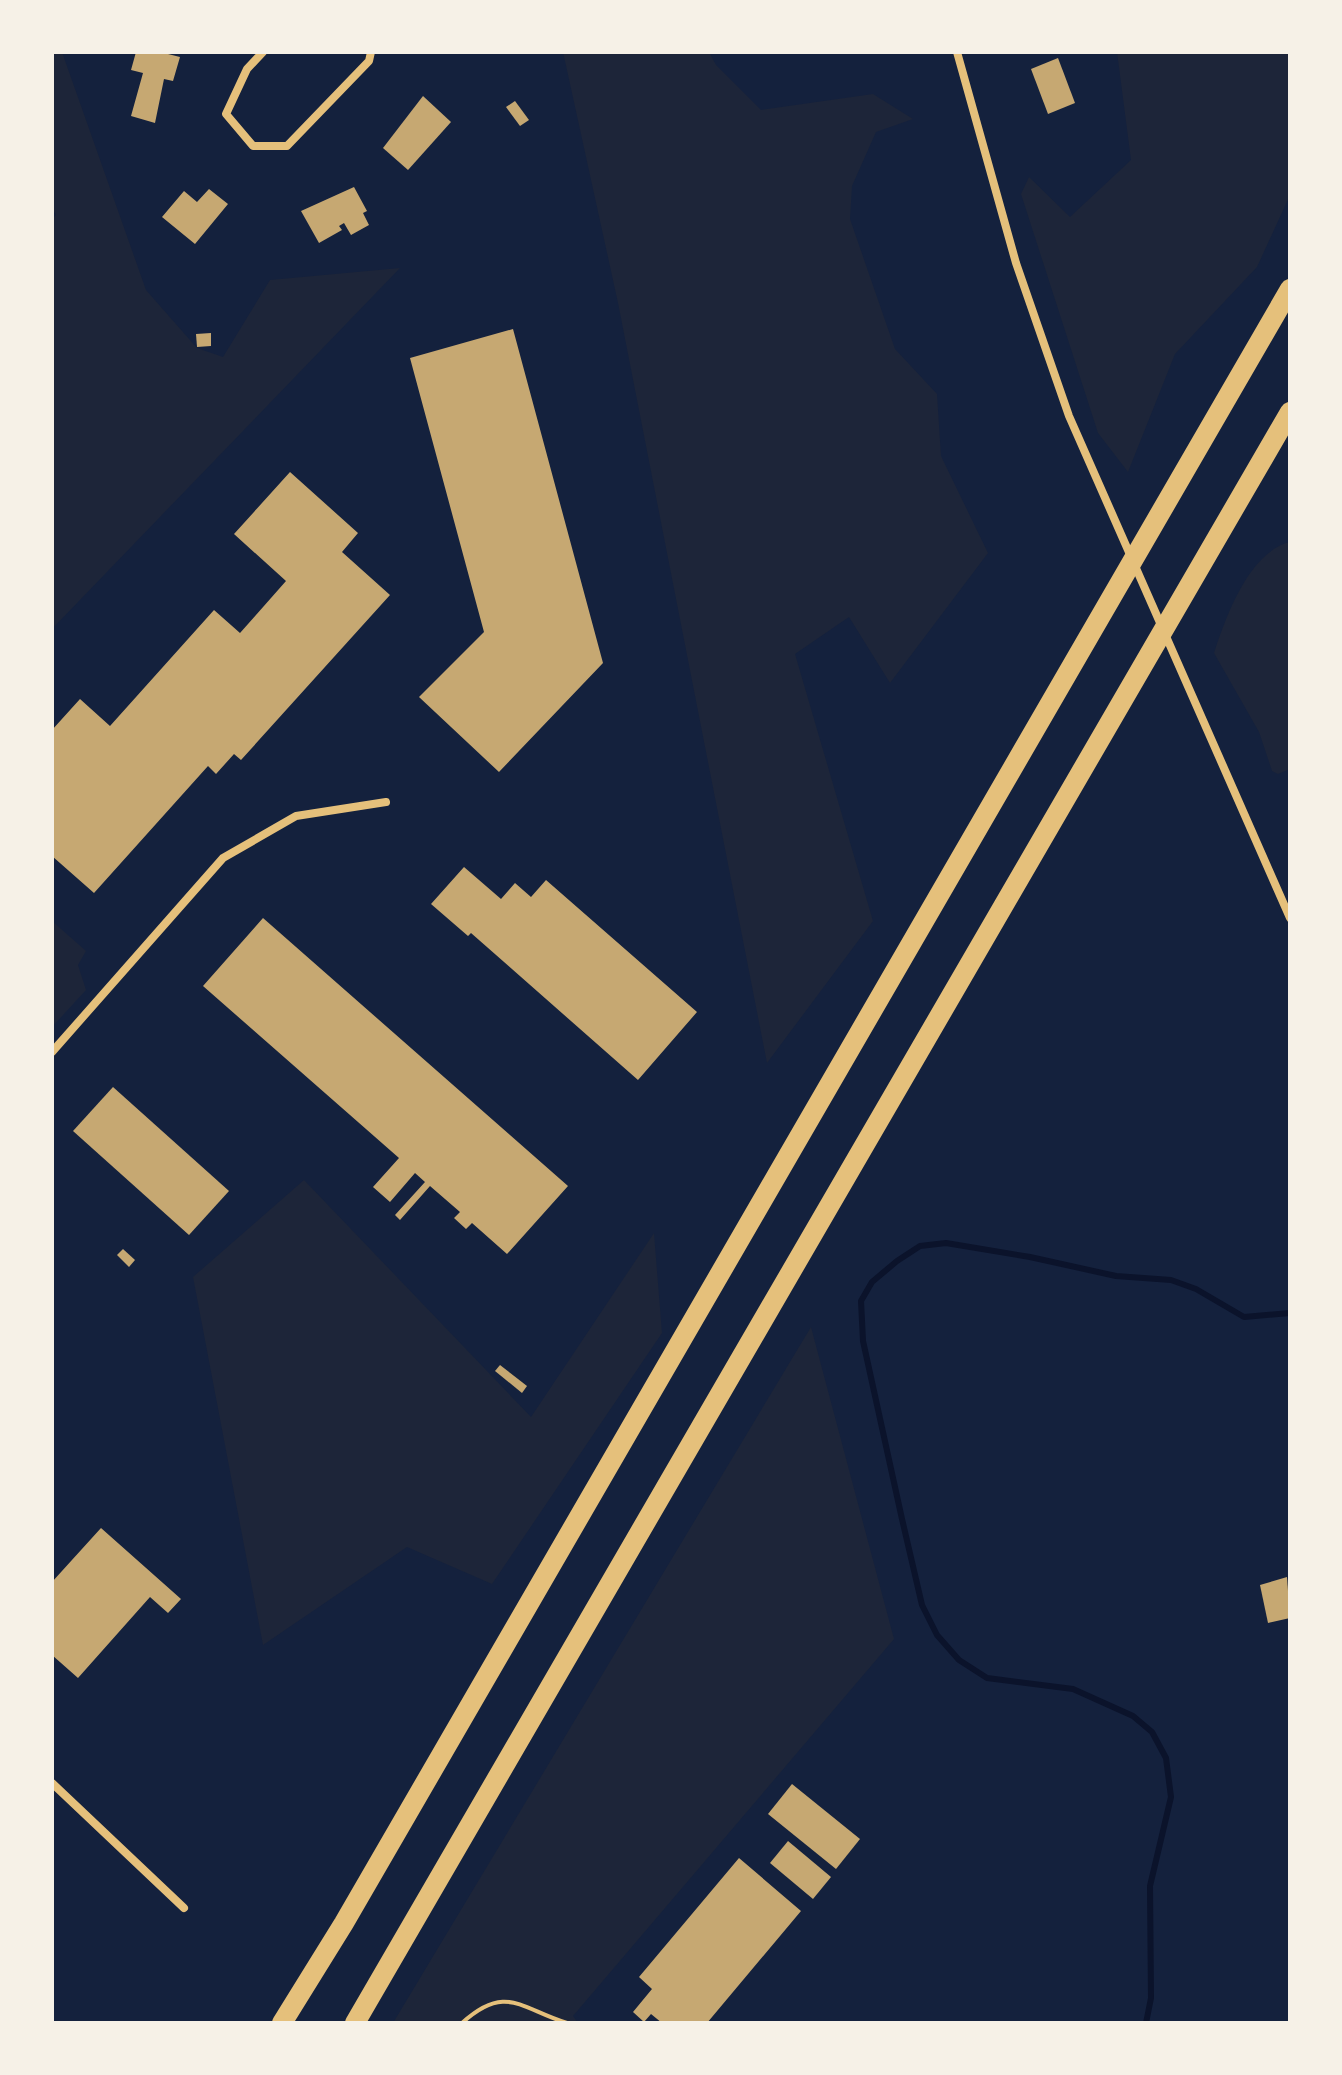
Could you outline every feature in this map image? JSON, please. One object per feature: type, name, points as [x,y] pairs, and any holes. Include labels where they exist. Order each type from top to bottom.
[{"type":"highway","points":[[282,2023],[352,1910],[1290,289]]},
{"type":"highway","points":[[355,2023],[1290,412]]},
{"type":"street","points":[[263,52],[247,69],[226,114],[253,146],[287,146],[369,61],[371,52]]},
{"type":"street","points":[[957,52],[1026,293],[1069,416],[1290,918]]},
{"type":"street","points":[[52,1052],[223,858],[296,816],[386,802]]},
{"type":"street","points":[[52,1783],[184,1908]]},
{"type":"path","points":[[462,2023],[500,1999],[567,2023]]},
{"type":"shaded area","points":[[52,52],[62,52],[146,290],[197,348],[223,357],[270,280],[400,268],[52,629],[52,219],[56,215],[52,208]]},
{"type":"shaded area","points":[[563,52],[709,52],[716,65],[761,110],[873,94],[913,119],[876,132],[852,186],[850,219],[895,349],[937,394],[941,456],[988,553],[890,683],[849,617],[795,654],[873,921],[767,1063],[618,303]]},
{"type":"shaded area","points":[[1117,52],[1290,52],[1290,195],[1257,267],[1175,354],[1128,472],[1098,433],[1021,194],[1029,177],[1070,217],[1131,160]]},
{"type":"shaded area","points":[[1290,542],[1290,769],[1278,774],[1272,771],[1259,732],[1214,653],[1225,621],[1251,572],[1275,548]]},
{"type":"shaded area","points":[[52,921],[86,951],[78,965],[86,990],[52,1027]]},
{"type":"shaded area","points":[[304,1180],[531,1417],[654,1233],[662,1333],[492,1584],[407,1547],[263,1645],[193,1277]]},
{"type":"shaded area","points":[[811,1327],[894,1639],[573,2016],[578,2023],[393,2023]]},
{"type":"building","points":[[136,52],[160,52],[180,57],[173,81],[164,79],[155,123],[131,116],[143,73],[131,70]]},
{"type":"building","points":[[1058,58],[1075,103],[1048,114],[1031,69]]},
{"type":"building","points":[[423,96],[451,122],[408,170],[383,148]]},
{"type":"building","points":[[515,101],[529,120],[520,126],[506,107]]},
{"type":"building","points":[[354,187],[367,211],[363,213],[369,225],[351,235],[344,223],[339,226],[342,230],[319,243],[301,211]]},
{"type":"building","points":[[209,189],[228,204],[195,244],[162,217],[184,191],[197,202]]},
{"type":"building","points":[[513,329],[603,663],[499,772],[419,697],[484,632],[410,358]]},
{"type":"building","points":[[211,333],[211,346],[197,347],[196,334]]},
{"type":"building","points":[[290,472],[358,533],[342,552],[390,595],[241,760],[234,754],[216,774],[208,766],[94,893],[52,856],[52,730],[80,699],[110,726],[214,610],[240,633],[286,581],[234,534]]},
{"type":"building","points":[[464,867],[501,899],[515,883],[531,897],[546,880],[697,1012],[638,1080],[471,933],[468,936],[431,904]]},
{"type":"building","points":[[263,918],[568,1186],[507,1254],[472,1223],[466,1229],[454,1218],[460,1212],[430,1186],[400,1220],[395,1215],[425,1182],[415,1173],[390,1202],[373,1187],[399,1158],[203,986]]},
{"type":"building","points":[[113,1087],[229,1191],[189,1235],[73,1131]]},
{"type":"building","points":[[123,1249],[135,1260],[129,1267],[117,1255]]},
{"type":"building","points":[[500,1365],[527,1386],[522,1393],[495,1371]]},
{"type":"building","points":[[101,1528],[181,1599],[168,1613],[150,1597],[78,1678],[52,1655],[52,1582]]},
{"type":"building","points":[[1287,1577],[1290,1618],[1268,1623],[1260,1585]]},
{"type":"building","points":[[792,1784],[860,1839],[836,1869],[768,1814]]},
{"type":"building","points":[[788,1841],[831,1877],[813,1899],[770,1863]]},
{"type":"building","points":[[739,1858],[801,1911],[707,2023],[662,2023],[651,2014],[644,2022],[633,2012],[652,1989],[639,1977]]},
{"type":"waterway","points":[[1146,2023],[1151,1998],[1150,1886],[1171,1797],[1166,1758],[1152,1732],[1133,1716],[1073,1689],[987,1678],[959,1660],[937,1635],[922,1605],[902,1519],[863,1341],[861,1301],[872,1282],[897,1261],[920,1246],[946,1243],[1116,1276],[1171,1280],[1196,1289],[1244,1317],[1290,1313]]}]
